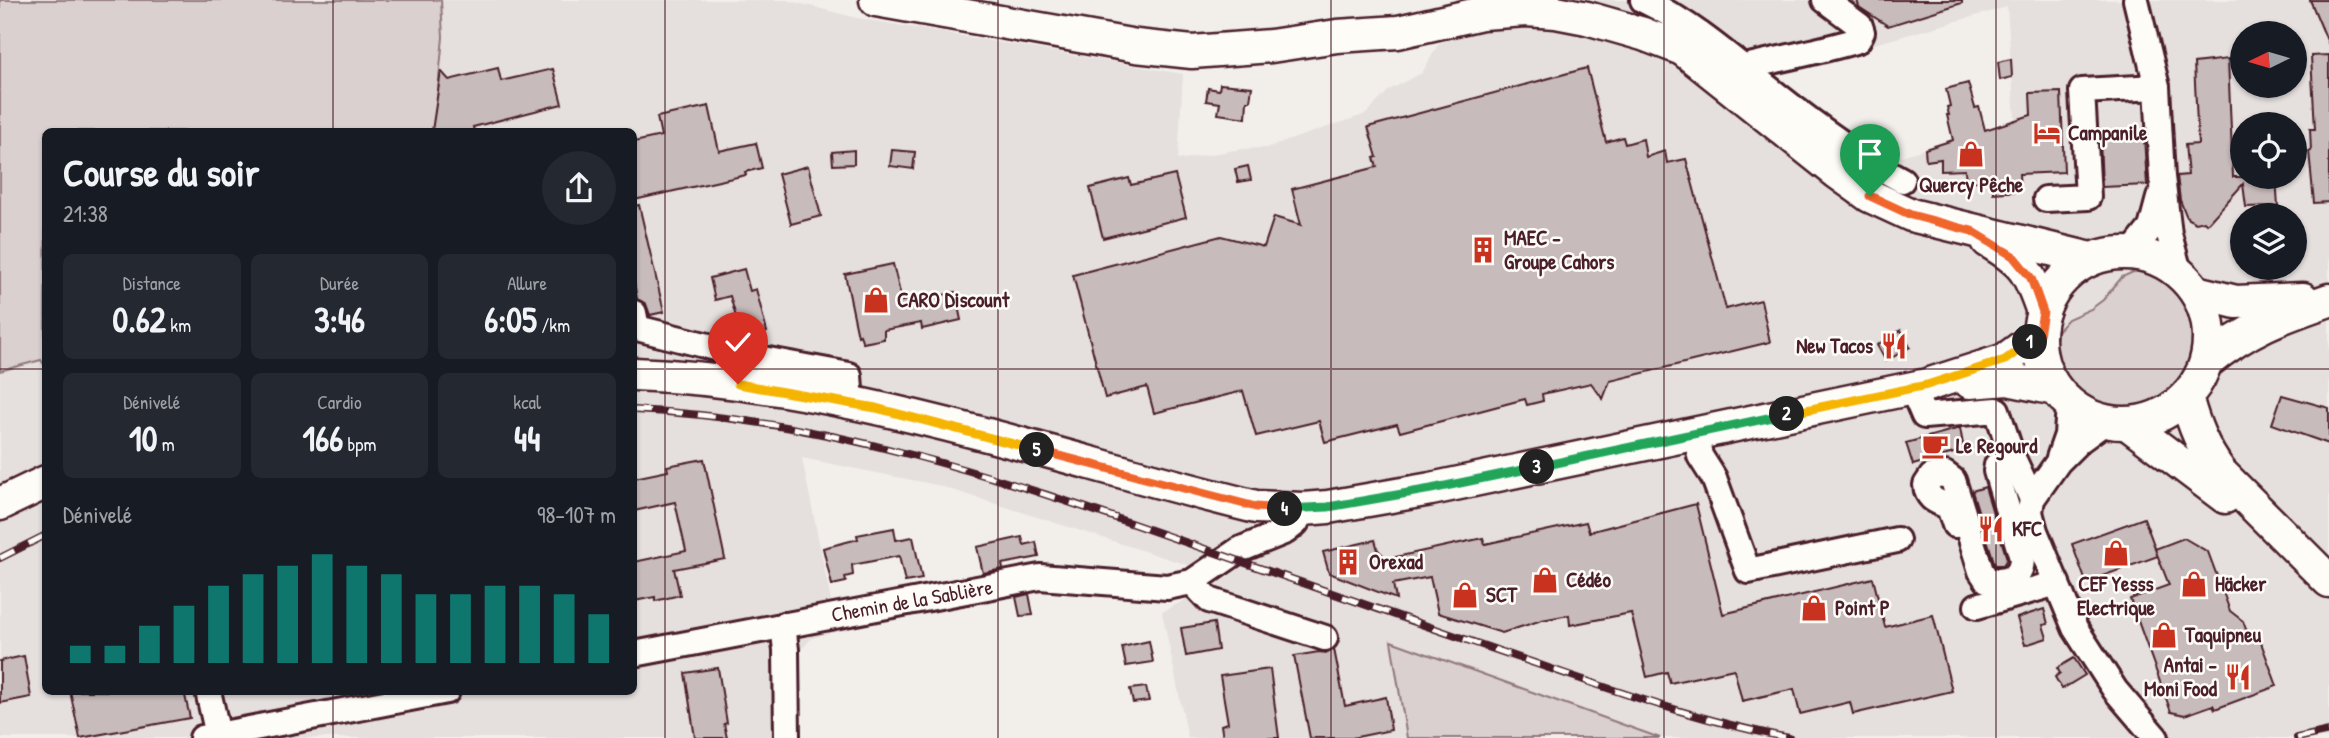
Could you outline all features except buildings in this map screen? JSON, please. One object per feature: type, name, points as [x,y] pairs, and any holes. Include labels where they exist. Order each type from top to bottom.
[{"type":"main road","points":[[876,0],[1136,46],[1192,51],[1271,46],[1337,36],[1398,32],[1482,13],[1560,4],[1587,18],[1685,50]]},
{"type":"main road","points":[[1337,36],[1384,18],[1459,0]]},
{"type":"main road","points":[[1595,0],[1644,20],[1870,196],[1911,215],[2091,259]]},
{"type":"main road","points":[[1972,231],[2019,262],[2031,278],[2041,323],[2042,363],[2062,397]]},
{"type":"main road","points":[[637,374],[738,384],[876,408],[1256,507],[1303,509],[1431,489],[1920,386],[2005,360],[2041,323],[2053,290],[2070,272],[2091,259],[2110,254],[2131,253],[2156,259],[2187,282],[2236,303],[2329,300]]},
{"type":"main road","points":[[1920,386],[2008,379],[2062,397],[2086,415],[2117,423],[2150,420],[2169,411],[2186,397],[2207,362],[2209,335],[2206,313],[2187,282]]},
{"type":"main road","points":[[2207,362],[2244,334],[2270,321],[2329,300]]},
{"type":"main road","points":[[2186,397],[2195,430],[2214,463],[2319,571]]},
{"type":"main road","points":[[2117,423],[2319,571]]},
{"type":"main road","points":[[0,504],[42,484]]},
{"type":"street","points":[[1643,0],[1745,67],[1794,108],[1857,154],[1902,180]]},
{"type":"street","points":[[1745,67],[1814,53],[1858,40],[1862,32],[1860,26],[1825,0]]},
{"type":"street","points":[[2136,0],[2157,87],[2162,177],[2169,234],[2187,282]]},
{"type":"street","points":[[2046,199],[2088,197],[2082,91],[2157,87]]},
{"type":"street","points":[[2131,253],[2151,228],[2159,202],[2162,177]]},
{"type":"street","points":[[637,328],[751,357],[849,374],[851,403]]},
{"type":"street","points":[[1920,386],[1924,416],[1997,410],[2012,456],[2032,499]]},
{"type":"street","points":[[2058,462],[2067,435],[2062,397]]},
{"type":"street","points":[[2117,423],[2080,441],[2058,462],[2032,499],[2030,512],[2035,531],[2075,628],[2115,690],[2157,738]]},
{"type":"street","points":[[1696,433],[1700,456],[1714,478],[1748,571],[1897,540]]},
{"type":"street","points":[[1955,525],[1948,507],[1930,498],[1926,492],[1926,485],[1932,476],[1945,474],[1953,480],[1987,580],[2008,580],[2017,576],[2022,567],[2022,558],[1996,471],[1997,465],[2012,456]]},
{"type":"street","name":"Chemin de la Sablière","points":[[1239,550],[1254,525],[1256,507]]},
{"type":"street","name":"Chemin de la Sablière","points":[[637,653],[1040,577],[1167,587],[1192,582],[1239,550],[1286,531],[1296,523],[1303,509]]},
{"type":"street","points":[[1192,582],[1209,600],[1325,638]]},
{"type":"street","points":[[1977,606],[2057,583]]},
{"type":"street","points":[[783,625],[786,650],[787,738]]},
{"type":"street","points":[[208,695],[210,736],[426,695]]},
{"type":"shaded area","points":[[0,0],[441,0],[443,37],[434,128],[42,128],[42,362],[0,371]]},
{"type":"shaded area","points":[[441,0],[786,0],[857,18],[1183,74],[1178,160],[1241,149],[1266,148],[1366,114],[1389,90],[1422,73],[1439,43],[1576,4],[1577,0],[2329,0],[2329,738],[1660,738],[1391,641],[1407,738],[1188,738],[1162,612],[1223,580],[1257,557],[1225,544],[1191,566],[937,485],[802,458],[837,631],[812,638],[798,653],[777,654],[777,738],[0,738],[0,371],[41,360],[42,695],[637,695],[637,128],[434,128],[443,37]],"holes":[[[2007,7],[2015,120],[1886,161],[1861,193],[1732,84]]]},
{"type":"shaded area","points":[[2142,268],[2168,282],[2188,304],[2196,323],[2198,358],[2186,386],[2164,405],[2136,416],[2107,416],[2079,405],[2057,381],[2046,343],[2068,319],[2091,309],[2103,300],[2122,277]]},
{"type":"shaded area","points":[[1391,641],[1660,738],[1407,738]]},
{"type":"railway","points":[[637,410],[704,415],[774,425],[843,438],[979,474],[1113,517],[1614,690],[1718,722],[1789,738]]},
{"type":"railway","points":[[0,558],[42,537]]},
{"type":"railway","points":[[2297,738],[2329,731]]},
{"type":"place","name":"Campanile","points":[[2047,133]]},
{"type":"place","name":"Quercy Pêche","points":[[1971,154]]},
{"type":"place","name":"MAEC - Groupe Cahors","points":[[1483,250]]},
{"type":"place","name":"CARO Discount","points":[[876,300]]},
{"type":"place","name":"New Tacos","points":[[1894,346]]},
{"type":"place","name":"Le Regourd","points":[[1935,446]]},
{"type":"place","name":"KFC","points":[[1991,529]]},
{"type":"place","name":"CEF Yesss Electrique","points":[[2116,553]]},
{"type":"place","name":"Orexad","points":[[1348,562]]},
{"type":"place","name":"Cédéo","points":[[1545,580]]},
{"type":"place","name":"Häcker","points":[[2194,584]]},
{"type":"place","name":"SCT","points":[[1465,595]]},
{"type":"place","name":"Point P","points":[[1814,608]]},
{"type":"place","name":"Taquipneu","points":[[2164,635]]},
{"type":"place","name":"Antai - Moni Food","points":[[2238,677]]},
{"type":"route","points":[[738,384],[876,408],[1256,507],[1303,509],[1431,489],[1927,385],[2005,360],[2039,335],[2043,312],[2031,278],[2013,256],[1972,231],[1911,215],[1870,196]]}]
